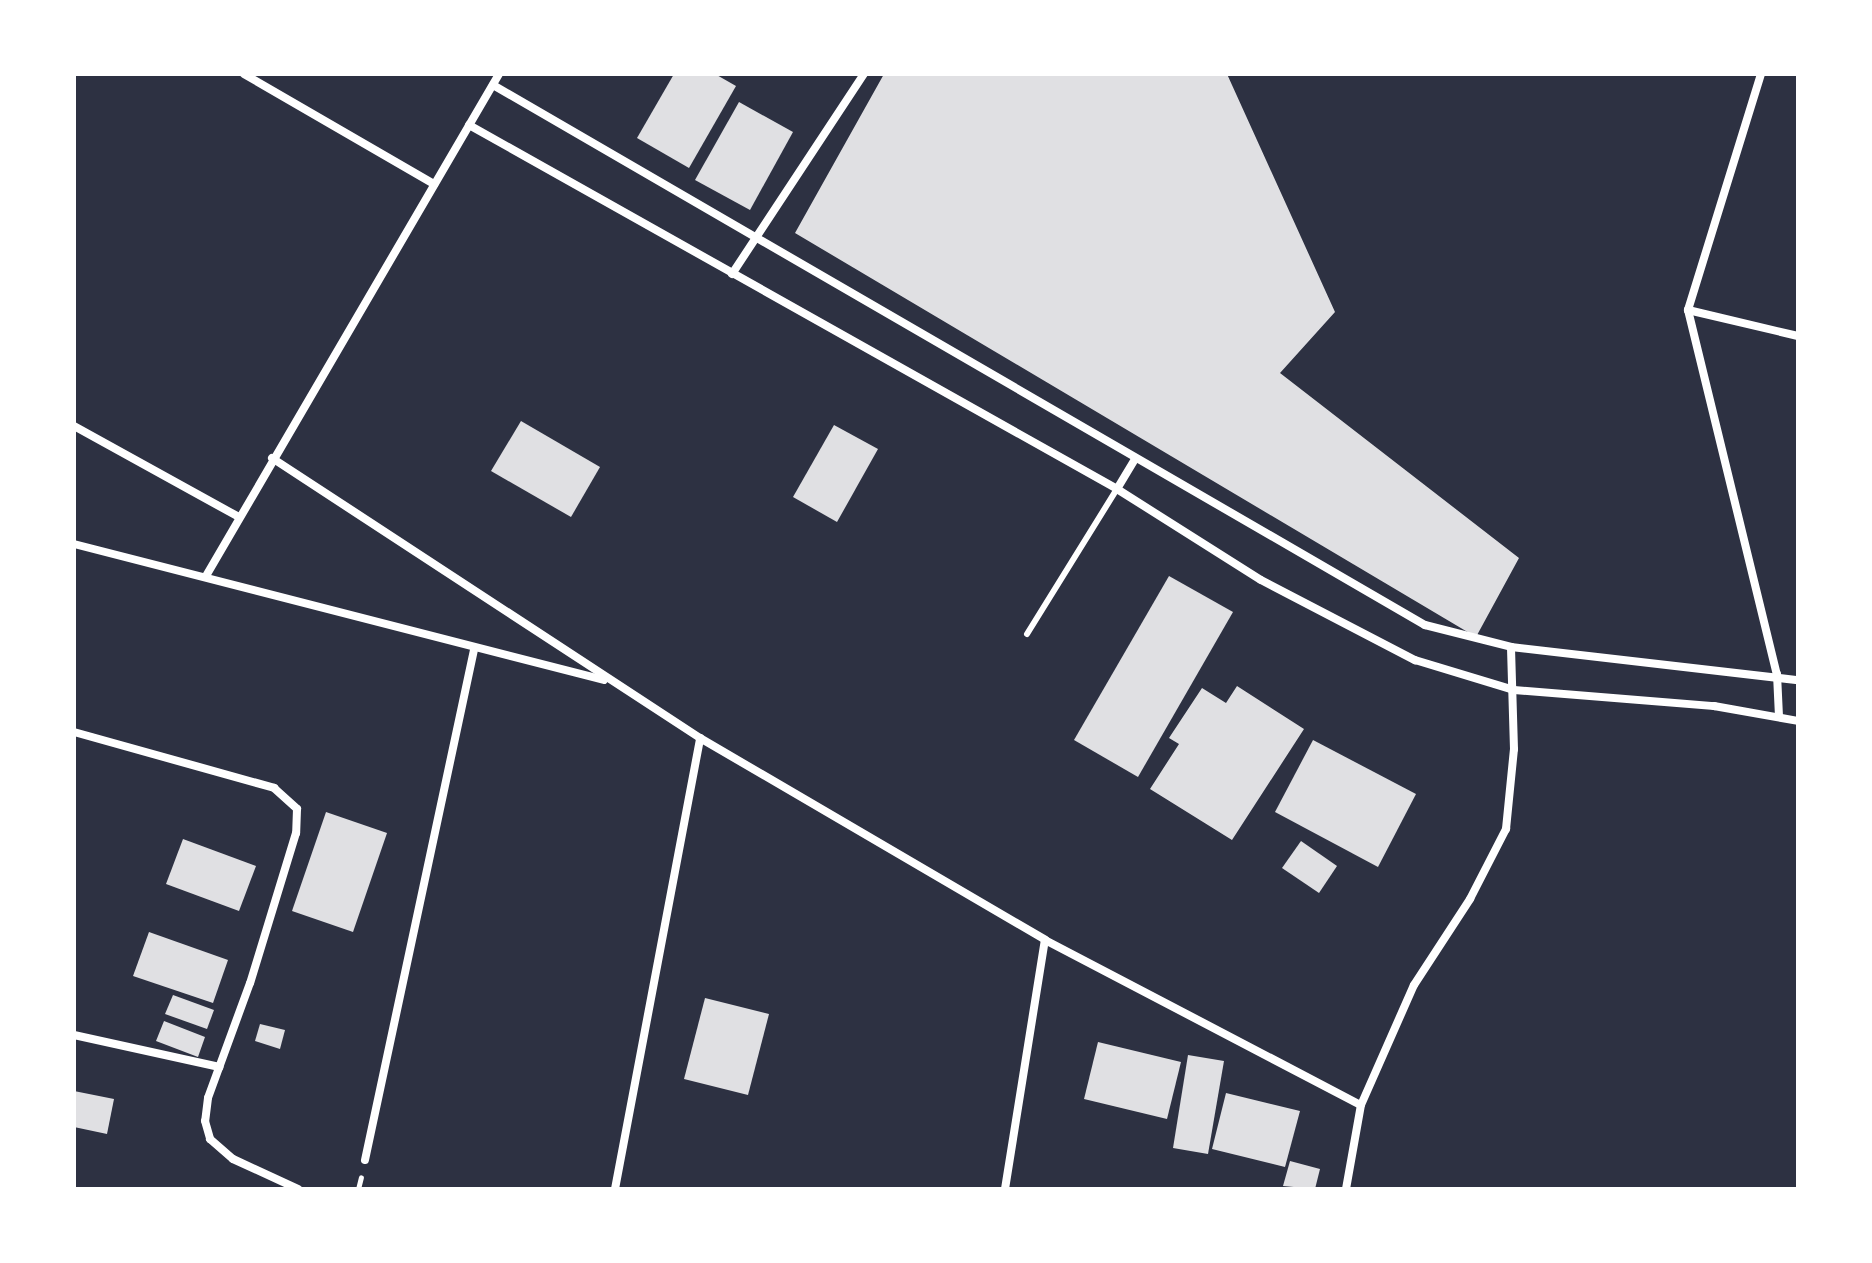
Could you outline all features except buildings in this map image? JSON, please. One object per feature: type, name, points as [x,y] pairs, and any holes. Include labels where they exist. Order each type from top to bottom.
[{"type":"street","points":[[244,74],[434,184]]},
{"type":"street","points":[[206,576],[272,458],[499,74]]},
{"type":"street","points":[[732,274],[761,236],[864,74]]},
{"type":"street","points":[[1761,74],[1688,310],[1777,674],[1779,716]]},
{"type":"street","points":[[493,85],[761,236],[1134,461],[1425,625],[1511,647],[1777,674],[1798,680]]},
{"type":"street","points":[[469,125],[1117,489],[1261,580],[1415,660],[1514,690],[1779,716],[1798,721]]},
{"type":"street","points":[[1688,310],[1798,336]]},
{"type":"street","points":[[74,426],[239,517]]},
{"type":"street","points":[[272,458],[700,738],[1045,940],[1361,1105]]},
{"type":"street","points":[[1117,489],[1134,461]]},
{"type":"street","points":[[74,544],[206,576],[474,650],[611,682]]},
{"type":"street","points":[[1346,1189],[1361,1105],[1414,985],[1470,899],[1506,829],[1513,779],[1511,647]]},
{"type":"street","points":[[365,1160],[474,650]]},
{"type":"street","points":[[74,732],[274,788],[297,809],[296,833],[208,1098],[205,1121],[210,1139],[233,1159],[298,1189]]},
{"type":"street","points":[[615,1189],[700,738]]},
{"type":"street","points":[[1005,1189],[1045,940]]},
{"type":"street","points":[[74,1035],[220,1067]]},
{"type":"lane","points":[[1027,634],[1117,489]]}]
